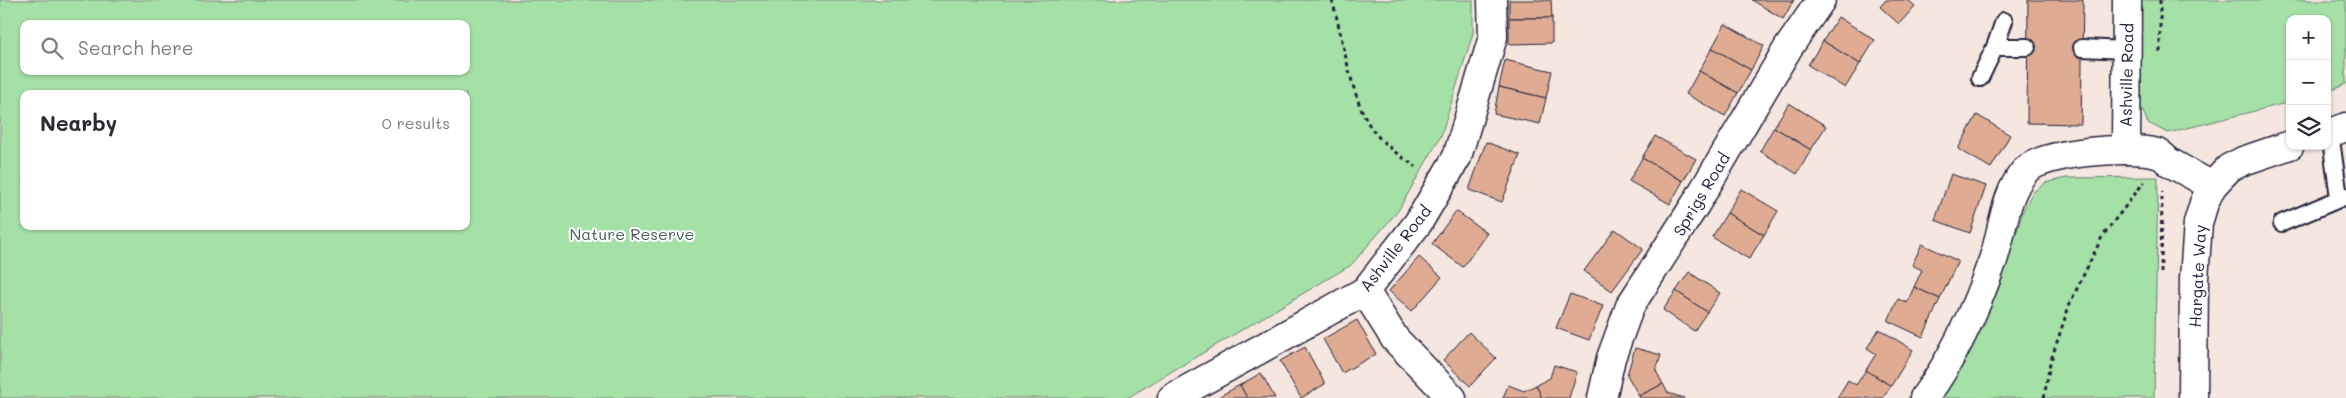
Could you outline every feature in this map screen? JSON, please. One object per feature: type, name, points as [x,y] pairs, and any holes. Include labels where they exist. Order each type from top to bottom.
[{"type":"street","name":"Ashville Road","points":[[1172,398],[1365,291],[1418,223],[1458,157],[1493,37],[1492,0]]},
{"type":"street","name":"Sprigs Road","points":[[1602,398],[1610,358],[1630,306],[1696,205],[1788,48],[1821,0]]},
{"type":"street","name":"Ashville Road","points":[[2126,150],[2127,0]]},
{"type":"street","name":"Hargate Way","points":[[2193,398],[2194,279],[2198,224],[2204,204],[2212,186],[2229,168],[2243,161],[2286,146]]},
{"type":"street","points":[[1924,398],[1942,374],[1971,315],[1994,259],[2012,191],[2026,170],[2043,161],[2064,155],[2126,150],[2159,153],[2166,160],[2212,186]]},
{"type":"street","points":[[1365,291],[1395,339],[1452,398]]},
{"type":"lane","points":[[1980,78],[1995,47],[2004,21]]},
{"type":"lane","points":[[1995,47],[2027,47]]},
{"type":"lane","points":[[2082,48],[2126,50]]},
{"type":"lane","points":[[2282,223],[2343,197],[2334,132]]},
{"type":"path","points":[[1332,0],[1342,32],[1355,91],[1370,126],[1389,148],[1421,170]]},
{"type":"path","points":[[2160,0],[2160,58]]},
{"type":"path","points":[[2044,398],[2050,363],[2070,303],[2102,237],[2154,169],[2159,153]]},
{"type":"green space","name":"Nature Reserve","points":[[0,0],[1473,0],[1473,33],[1441,136],[1398,211],[1351,265],[1127,398],[0,398]]},
{"type":"green space","points":[[2141,0],[2346,0],[2346,84],[2331,90],[2331,15],[2286,15],[2286,103],[2168,133],[2148,123],[2139,102]]},
{"type":"green space","points":[[2158,177],[2154,398],[1941,398],[1977,337],[2001,282],[2023,211],[2032,193],[2045,183],[2066,178]]},
{"type":"building","points":[[1509,0],[1551,0],[1552,18],[1509,18]]},
{"type":"building","points":[[1752,0],[1794,0],[1783,19]]},
{"type":"building","points":[[1886,0],[1908,0],[1915,6],[1899,24],[1880,7]]},
{"type":"building","points":[[2028,0],[2083,0],[2081,124],[2027,123]]},
{"type":"building","points":[[1838,17],[1875,40],[1860,64],[1823,41]]},
{"type":"building","points":[[1509,18],[1552,18],[1552,43],[1509,44]]},
{"type":"building","points":[[1725,24],[1764,46],[1751,70],[1712,48]]},
{"type":"building","points":[[1823,41],[1860,64],[1845,88],[1808,65]]},
{"type":"building","points":[[1712,48],[1751,70],[1738,93],[1699,71]]},
{"type":"building","points":[[1505,60],[1552,71],[1546,98],[1499,87]]},
{"type":"building","points":[[1699,71],[1738,93],[1725,116],[1686,94]]},
{"type":"building","points":[[1499,87],[1546,98],[1540,124],[1494,114]]},
{"type":"building","points":[[1789,103],[1826,126],[1811,150],[1774,127]]},
{"type":"building","points":[[1977,115],[2010,135],[1991,168],[1958,149]]},
{"type":"building","points":[[1774,127],[1811,150],[1797,174],[1760,151]]},
{"type":"building","points":[[1655,136],[1696,159],[1683,181],[1642,158]]},
{"type":"building","points":[[1486,142],[1520,155],[1502,202],[1469,190]]},
{"type":"building","points":[[1642,158],[1683,181],[1670,204],[1629,181]]},
{"type":"building","points":[[1951,174],[1986,186],[1970,233],[1935,220]]},
{"type":"building","points":[[1741,189],[1778,211],[1764,235],[1727,213]]},
{"type":"building","points":[[1456,211],[1487,233],[1463,267],[1432,244]]},
{"type":"building","points":[[1727,213],[1764,235],[1749,259],[1712,237]]},
{"type":"building","points":[[1615,229],[1643,249],[1612,291],[1584,271]]},
{"type":"building","points":[[1922,244],[1958,261],[1940,299],[1914,287],[1922,270],[1912,265]]},
{"type":"building","points":[[1419,257],[1442,277],[1412,311],[1389,291]]},
{"type":"building","points":[[1689,272],[1720,293],[1707,312],[1676,291]]},
{"type":"building","points":[[1914,287],[1940,299],[1923,337],[1888,321],[1898,299],[1907,303]]},
{"type":"building","points":[[1676,291],[1707,312],[1694,331],[1663,310]]},
{"type":"building","points":[[1570,294],[1603,306],[1589,340],[1556,328]]},
{"type":"building","points":[[1357,320],[1376,354],[1342,373],[1323,339]]},
{"type":"building","points":[[1879,329],[1913,350],[1891,386],[1866,370],[1876,354],[1867,348]]},
{"type":"building","points":[[1469,332],[1496,358],[1470,386],[1443,360]]},
{"type":"building","points":[[1305,347],[1325,384],[1301,398],[1280,361]]},
{"type":"building","points":[[1635,348],[1661,355],[1656,371],[1663,384],[1639,396],[1627,375]]},
{"type":"building","points":[[1554,365],[1577,372],[1569,398],[1542,398],[1536,385],[1550,378]]},
{"type":"building","points":[[1866,370],[1891,386],[1883,398],[1837,398],[1848,380],[1856,385]]},
{"type":"building","points":[[1261,373],[1275,398],[1247,398],[1240,385]]},
{"type":"building","points":[[1663,384],[1668,393],[1684,398],[1640,398],[1639,396]]},
{"type":"building","points":[[1240,385],[1247,398],[1218,397]]},
{"type":"building","points":[[1508,385],[1524,391],[1536,385],[1542,398],[1503,398]]}]
